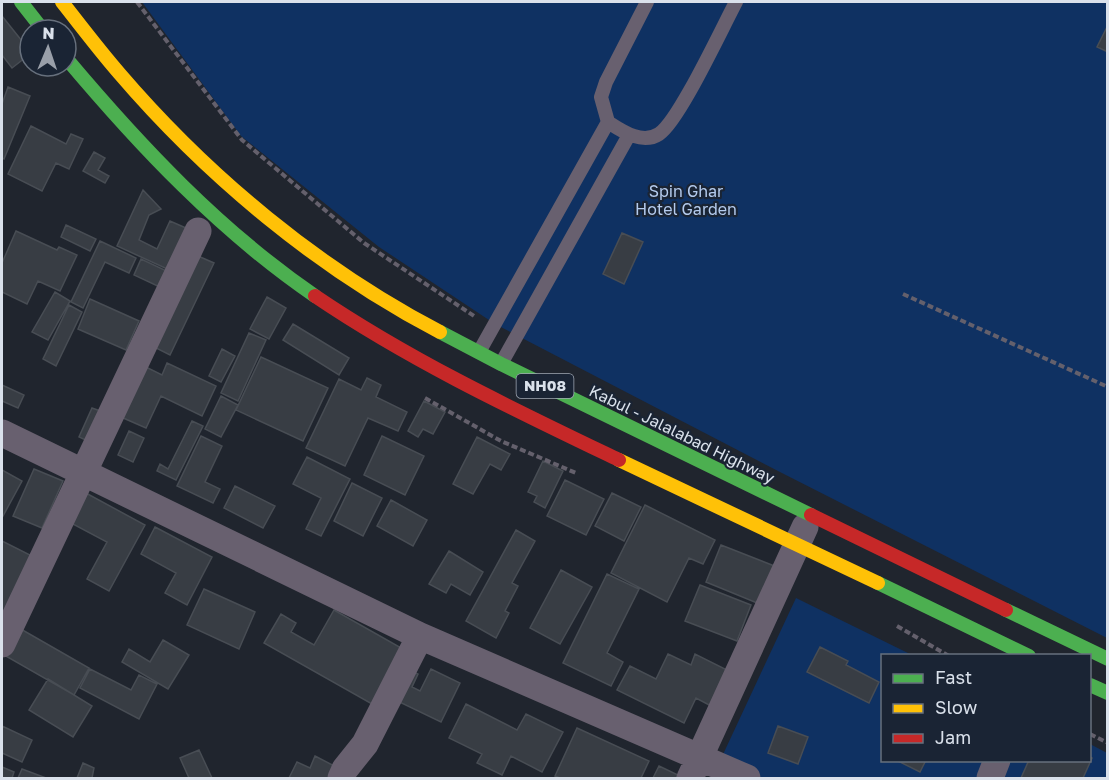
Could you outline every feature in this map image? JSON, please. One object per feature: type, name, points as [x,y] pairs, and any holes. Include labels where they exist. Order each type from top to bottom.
[{"type":"highway","points":[[21,2],[34,18]]},
{"type":"highway","name":"Kabul - Jalalabad Highway","points":[[62,2],[120,74],[198,156],[285,233],[394,308],[501,364],[1107,658]]},
{"type":"highway","name":"NH08","points":[[78,72],[175,179],[237,236],[305,289],[381,339],[471,389],[1025,654]]},
{"type":"highway","points":[[1091,686],[1107,693]]},
{"type":"street","points":[[2,644],[198,231]]},
{"type":"street","points":[[2,433],[695,768],[747,778]]},
{"type":"street","points":[[695,768],[787,564],[798,545],[810,514]]},
{"type":"street","points":[[341,778],[345,769],[365,744],[420,636]]},
{"type":"street","points":[[990,778],[996,762]]},
{"type":"lane","points":[[646,2],[601,97],[608,122],[629,135],[645,138],[658,135],[674,118],[736,2]]},
{"type":"lane","points":[[479,352],[608,122]]},
{"type":"lane","points":[[501,364],[629,135]]},
{"type":"path","points":[[137,2],[242,140],[364,243],[492,328]]},
{"type":"path","points":[[903,294],[1107,387]]},
{"type":"path","points":[[1091,735],[1107,743]]},
{"type":"green space","name":"Spin Ghar Hotel Garden","points":[[142,2],[1107,2],[1107,638],[495,324],[379,247],[241,136]]},
{"type":"green space","points":[[796,598],[910,654],[881,654],[881,762],[1091,762],[1091,745],[1107,753],[1107,778],[712,778]]},
{"type":"building","points":[[2,16],[18,36],[18,63],[12,68],[2,55]]},
{"type":"building","points":[[1108,25],[1108,52],[1097,47]]},
{"type":"building","points":[[8,87],[30,96],[4,159],[2,158],[2,104]]},
{"type":"building","points":[[31,126],[66,144],[71,134],[83,139],[69,169],[56,163],[42,191],[8,174]]},
{"type":"building","points":[[94,152],[105,158],[98,170],[109,176],[105,183],[83,171]]},
{"type":"building","points":[[143,190],[161,209],[149,215],[139,240],[157,249],[170,221],[195,232],[176,273],[117,246]]},
{"type":"building","points":[[66,225],[96,239],[90,251],[61,237]]},
{"type":"building","points":[[16,231],[57,250],[59,247],[77,255],[60,291],[38,281],[27,304],[2,292],[2,263]]},
{"type":"building","points":[[622,233],[643,242],[624,284],[603,274]]},
{"type":"building","points":[[100,241],[136,258],[129,273],[105,262],[83,308],[71,302]]},
{"type":"building","points":[[198,256],[214,263],[170,355],[154,347]]},
{"type":"building","points":[[141,259],[171,273],[164,289],[134,275]]},
{"type":"building","points":[[55,292],[70,301],[48,340],[32,332]]},
{"type":"building","points":[[267,297],[286,308],[269,339],[250,329]]},
{"type":"building","points":[[90,299],[139,321],[126,350],[78,329]]},
{"type":"building","points":[[69,305],[82,312],[56,366],[43,359]]},
{"type":"building","points":[[293,324],[349,358],[339,375],[283,340]]},
{"type":"building","points":[[249,333],[266,340],[238,401],[221,393]]},
{"type":"building","points":[[222,349],[235,356],[221,382],[209,376]]},
{"type":"building","points":[[261,357],[328,388],[303,441],[236,410]]},
{"type":"building","points":[[167,363],[216,386],[202,416],[161,396],[146,428],[121,417],[144,366],[162,375]]},
{"type":"building","points":[[367,378],[381,385],[376,397],[407,412],[398,431],[368,418],[345,466],[306,448],[339,379],[361,390]]},
{"type":"building","points":[[2,385],[24,395],[18,408],[2,401]]},
{"type":"building","points":[[221,396],[238,405],[221,437],[205,429]]},
{"type":"building","points":[[424,401],[445,412],[433,434],[423,429],[418,437],[408,431]]},
{"type":"building","points":[[92,408],[106,413],[94,444],[79,437]]},
{"type":"building","points":[[192,421],[203,426],[176,480],[157,471],[160,464],[168,469]]},
{"type":"building","points":[[129,431],[144,438],[133,462],[118,455]]},
{"type":"building","points":[[201,436],[222,446],[205,482],[220,489],[213,503],[177,486]]},
{"type":"building","points":[[382,436],[424,456],[405,495],[364,475]]},
{"type":"building","points":[[477,437],[510,454],[501,470],[490,464],[473,494],[453,484]]},
{"type":"building","points":[[307,457],[350,479],[321,536],[306,529],[321,498],[293,484]]},
{"type":"building","points":[[543,461],[563,471],[545,508],[534,502],[537,496],[528,492]]},
{"type":"building","points":[[34,469],[63,481],[42,528],[13,516]]},
{"type":"building","points":[[2,470],[22,481],[3,516],[2,515]]},
{"type":"building","points":[[565,480],[604,499],[586,535],[547,516]]},
{"type":"building","points":[[352,483],[382,498],[363,536],[334,521]]},
{"type":"building","points":[[235,486],[275,506],[263,528],[224,508]]},
{"type":"building","points":[[84,492],[145,525],[109,591],[87,579],[107,542],[69,522]]},
{"type":"building","points":[[612,493],[641,507],[624,541],[595,526]]},
{"type":"building","points":[[391,500],[427,520],[413,546],[377,526]]},
{"type":"building","points":[[645,505],[715,540],[703,564],[689,558],[667,602],[611,573]]},
{"type":"building","points":[[155,527],[212,557],[187,605],[165,593],[176,573],[141,554]]},
{"type":"building","points":[[516,530],[535,541],[512,583],[518,586],[505,611],[509,613],[496,638],[466,621]]},
{"type":"building","points":[[2,541],[36,558],[2,629]]},
{"type":"building","points":[[721,545],[777,567],[762,605],[706,582]]},
{"type":"building","points":[[449,551],[483,572],[470,595],[451,584],[446,593],[429,584]]},
{"type":"building","points":[[561,570],[592,587],[560,644],[530,628]]},
{"type":"building","points":[[607,574],[639,589],[607,653],[623,662],[611,686],[563,663]]},
{"type":"building","points":[[700,585],[751,605],[737,641],[685,621]]},
{"type":"building","points":[[204,589],[255,612],[239,649],[187,625]]},
{"type":"building","points":[[334,610],[403,649],[372,704],[264,643],[281,614],[296,623],[291,632],[314,645]]},
{"type":"building","points":[[19,628],[89,668],[74,695],[4,655]]},
{"type":"building","points":[[163,640],[189,655],[168,689],[122,662],[129,649],[150,662]]},
{"type":"building","points":[[820,647],[848,661],[846,665],[879,682],[869,703],[807,672]]},
{"type":"building","points":[[668,654],[691,665],[695,654],[729,671],[711,706],[696,698],[684,723],[617,690],[630,666],[656,679]]},
{"type":"building","points":[[405,668],[418,674],[412,687],[420,691],[431,669],[460,683],[441,722],[391,698]]},
{"type":"building","points":[[90,669],[131,690],[139,675],[157,684],[139,719],[80,688]]},
{"type":"building","points":[[48,679],[92,706],[73,737],[29,710]]},
{"type":"building","points":[[466,704],[517,730],[526,714],[563,732],[542,772],[511,756],[502,775],[477,763],[482,754],[449,738]]},
{"type":"building","points":[[2,726],[32,740],[22,762],[2,753]]},
{"type":"building","points":[[778,726],[808,737],[798,764],[768,753]]},
{"type":"building","points":[[577,728],[649,761],[641,778],[560,778],[555,776]]},
{"type":"building","points":[[199,750],[212,778],[189,778],[180,758]]},
{"type":"building","points":[[315,756],[342,770],[337,778],[289,778],[297,762],[310,768]]},
{"type":"building","points":[[900,762],[925,762],[920,772]]},
{"type":"building","points":[[1028,762],[1090,762],[1083,778],[1021,778]]},
{"type":"building","points":[[83,763],[94,768],[92,778],[77,778]]},
{"type":"building","points":[[659,766],[678,775],[676,778],[653,778]]},
{"type":"building","points":[[2,767],[14,772],[12,778],[2,778]]},
{"type":"building","points":[[22,769],[46,778],[18,778]]},
{"type":"traffic: fast","points":[[21,2],[34,18]]},
{"type":"traffic: fast","points":[[78,72],[152,155],[183,186],[246,244],[315,296]]},
{"type":"traffic: fast","points":[[440,332],[811,515]]},
{"type":"traffic: fast","points":[[878,583],[1025,654]]},
{"type":"traffic: fast","points":[[1006,610],[1108,659]]},
{"type":"traffic: fast","points":[[1091,685],[1108,693]]},
{"type":"traffic: slow","points":[[62,2],[153,111],[228,184],[268,218],[351,280],[440,332]]},
{"type":"traffic: slow","points":[[619,460],[878,583]]},
{"type":"traffic: jam","points":[[315,296],[351,320],[426,363],[619,460]]},
{"type":"traffic: jam","points":[[811,515],[1006,610]]}]
